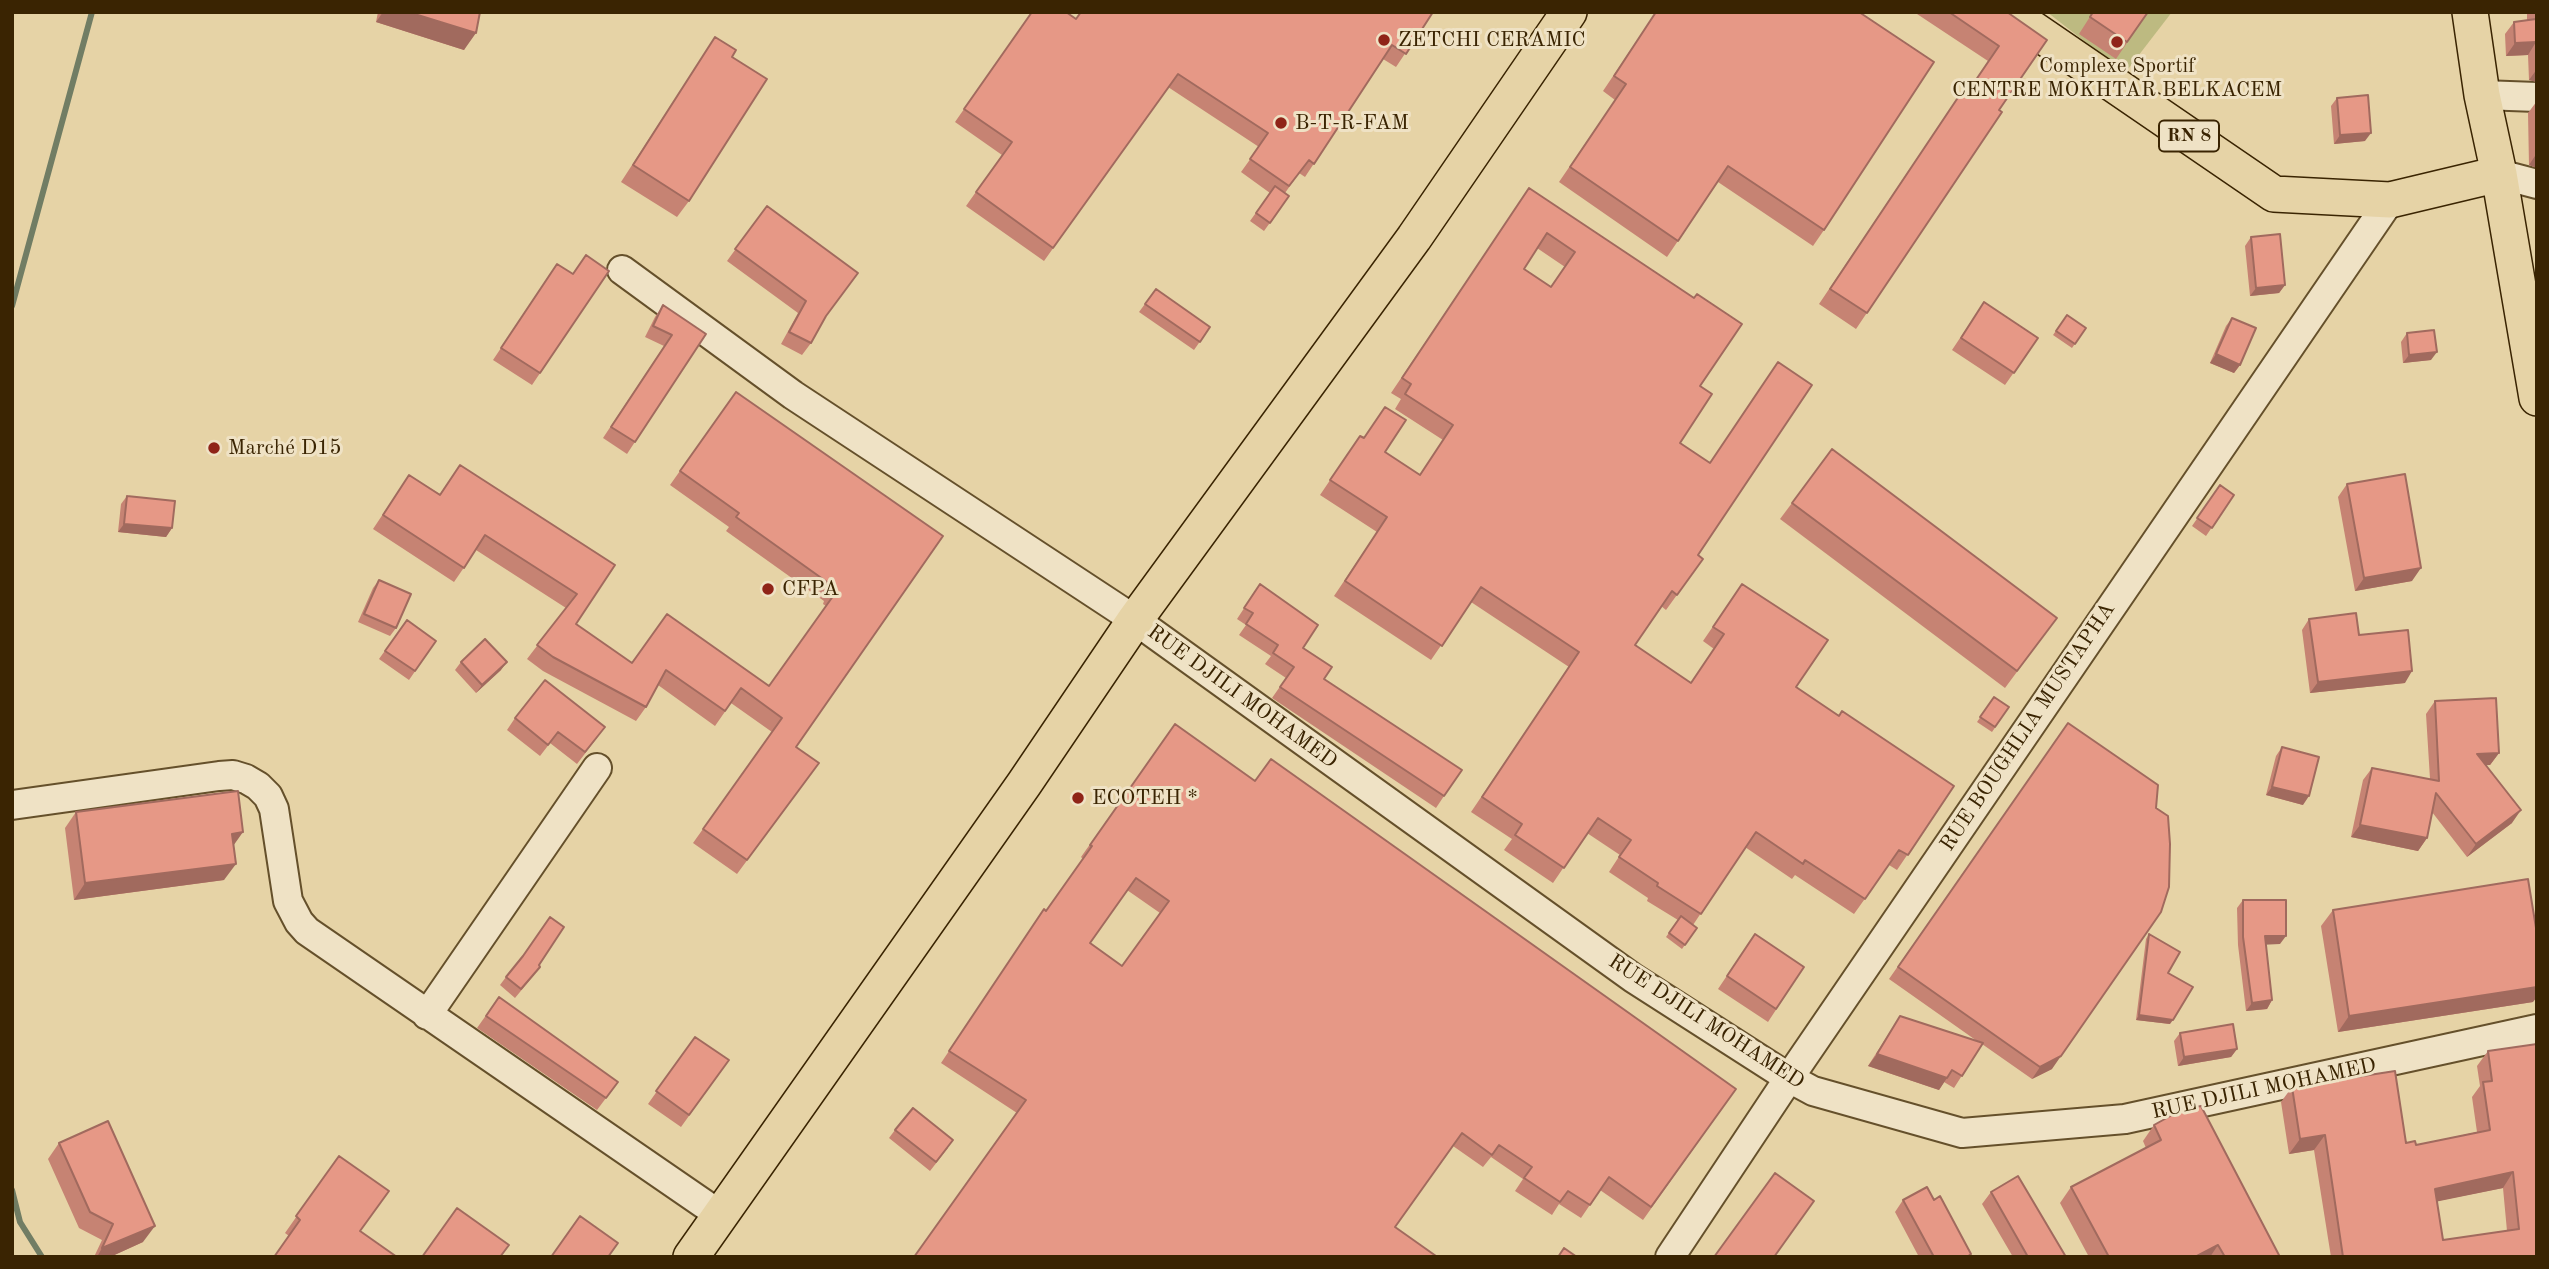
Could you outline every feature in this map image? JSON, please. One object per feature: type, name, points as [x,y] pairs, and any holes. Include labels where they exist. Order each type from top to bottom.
[{"type":"main road","points":[[691,1257],[1024,784],[1135,620],[1414,238],[1569,12]]},
{"type":"main road","name":"RN 8","points":[[2008,12],[2274,194],[2390,200],[2499,174]]},
{"type":"main road","points":[[2470,12],[2482,95],[2499,174],[2537,398]]},
{"type":"street","points":[[2482,95],[2537,97]]},
{"type":"street","points":[[2499,174],[2537,184]]},
{"type":"street","name":"RUE BOUGHLIA MUSTAPHA","points":[[1670,1257],[1788,1078],[2390,200]]},
{"type":"street","name":"RUE DJILI MOHAMED","points":[[622,270],[793,395],[1135,620],[1633,978],[1788,1078],[1813,1091],[1962,1133],[2125,1119],[2537,1029]]},
{"type":"street","points":[[427,1015],[597,768]]},
{"type":"street","points":[[14,805],[219,776],[233,775],[246,779],[268,796],[274,809],[288,901],[299,922],[317,939],[720,1215]]},
{"type":"shaded area","name":"Complexe Sportif CENTRE MOKHTAR BELKACEM","points":[[2047,12],[2172,12],[2125,73]]},
{"type":"building","points":[[408,12],[480,12],[476,33]]},
{"type":"building","points":[[1032,12],[1066,12],[1076,19],[1081,12],[1433,12],[1406,54],[1392,45],[1314,164],[1309,160],[1289,186],[1250,159],[1268,133],[1178,74],[1053,248],[976,192],[1012,142],[964,109]]},
{"type":"building","points":[[1656,12],[1859,12],[1934,62],[1824,230],[1728,166],[1678,241],[1570,167],[1626,84],[1614,76]]},
{"type":"building","points":[[1949,12],[2007,12],[2047,40],[1867,313],[1830,289],[1965,87],[1969,90],[1999,46]]},
{"type":"building","points":[[2093,12],[2148,12],[2127,42],[2090,17]]},
{"type":"building","points":[[2536,12],[2537,49],[2536,42],[2515,43],[2514,22],[2536,19]]},
{"type":"building","points":[[715,37],[736,50],[732,57],[767,79],[689,201],[633,165]]},
{"type":"building","points":[[2368,95],[2371,133],[2340,135],[2337,98]]},
{"type":"building","points":[[1275,186],[1289,196],[1270,223],[1256,213]]},
{"type":"building","points":[[1529,188],[1694,298],[1697,294],[1742,324],[1700,386],[1712,394],[1680,443],[1710,463],[1778,362],[1812,385],[1698,555],[1703,559],[1677,595],[1672,591],[1635,645],[1691,683],[1724,634],[1713,627],[1742,584],[1828,640],[1796,687],[1839,716],[1842,711],[1954,786],[1908,855],[1899,850],[1865,899],[1805,860],[1803,864],[1756,832],[1701,914],[1657,886],[1658,883],[1619,857],[1631,840],[1598,818],[1564,868],[1515,835],[1522,824],[1482,797],[1579,652],[1481,587],[1442,646],[1345,581],[1387,517],[1330,480],[1360,436],[1364,438],[1385,407],[1406,420],[1385,452],[1420,475],[1453,425],[1405,394],[1411,384],[1402,378]],"holes":[[[1547,233],[1575,252],[1551,287],[1524,269]]]},
{"type":"building","points":[[767,206],[858,273],[826,316],[811,343],[789,332],[806,301],[735,249]]},
{"type":"building","points":[[2280,234],[2285,285],[2256,288],[2251,237]]},
{"type":"building","points":[[586,255],[609,271],[540,373],[501,348],[557,264],[573,274]]},
{"type":"building","points":[[1156,289],[1210,327],[1200,342],[1145,304]]},
{"type":"building","points":[[1984,302],[2038,338],[2014,373],[1961,338]]},
{"type":"building","points":[[663,305],[706,334],[635,442],[611,427],[672,335],[653,326]]},
{"type":"building","points":[[2067,315],[2086,328],[2075,344],[2056,331]]},
{"type":"building","points":[[2232,318],[2256,328],[2240,365],[2216,354]]},
{"type":"building","points":[[2434,330],[2437,352],[2409,355],[2407,333]]},
{"type":"building","points":[[736,392],[943,536],[796,747],[819,763],[747,860],[703,829],[782,718],[741,688],[725,711],[666,670],[646,707],[553,657],[537,645],[577,594],[485,535],[464,568],[383,515],[409,475],[440,495],[460,465],[615,565],[576,624],[632,663],[667,614],[769,686],[836,592],[834,587],[736,517],[739,513],[680,471]]},
{"type":"building","points":[[1832,449],[2057,618],[2017,671],[1792,503]]},
{"type":"building","points":[[2405,474],[2421,568],[2364,578],[2347,484]]},
{"type":"building","points":[[2220,485],[2234,495],[2212,528],[2197,518]]},
{"type":"building","points":[[127,496],[175,501],[172,528],[124,524]]},
{"type":"building","points":[[379,580],[411,594],[396,628],[364,614]]},
{"type":"building","points":[[1260,584],[1318,625],[1303,648],[1332,667],[1324,679],[1462,770],[1444,796],[1280,687],[1294,667],[1273,653],[1278,645],[1246,624],[1253,613],[1244,608]]},
{"type":"building","points":[[2356,613],[2359,635],[2408,630],[2412,671],[2318,682],[2309,619]]},
{"type":"building","points":[[407,620],[436,641],[415,671],[385,651]]},
{"type":"building","points":[[485,639],[507,662],[482,685],[461,662]]},
{"type":"building","points":[[545,680],[605,727],[585,752],[558,732],[548,745],[515,718]]},
{"type":"building","points":[[1994,697],[2009,707],[1995,727],[1980,717]]},
{"type":"building","points":[[2496,698],[2499,753],[2477,754],[2521,810],[2476,844],[2436,793],[2427,838],[2360,825],[2372,768],[2439,781],[2435,701]]},
{"type":"building","points":[[2068,723],[2158,785],[2156,808],[2168,816],[2169,887],[2161,912],[2061,1056],[2040,1067],[1898,967]]},
{"type":"building","points":[[1175,724],[1255,781],[1271,759],[1736,1089],[1651,1207],[1609,1177],[1590,1205],[1568,1191],[1560,1202],[1524,1178],[1532,1167],[1499,1145],[1492,1155],[1462,1133],[1395,1227],[1435,1257],[914,1257],[1026,1100],[949,1051],[1044,909],[1046,911],[1092,846],[1090,845]],"holes":[[[1136,878],[1169,901],[1122,966],[1090,943]]]},
{"type":"building","points":[[2282,747],[2319,757],[2309,796],[2272,787]]},
{"type":"building","points":[[238,791],[243,832],[232,834],[236,864],[85,883],[76,812]]},
{"type":"building","points":[[2528,879],[2537,934],[2537,987],[2349,1016],[2333,910]]},
{"type":"building","points":[[2243,900],[2286,900],[2286,936],[2265,936],[2272,1000],[2252,1003],[2243,937]]},
{"type":"building","points":[[1681,916],[1697,928],[1685,945],[1669,933]]},
{"type":"building","points":[[550,917],[564,927],[540,967],[521,989],[506,977]]},
{"type":"building","points":[[1755,934],[1804,967],[1776,1009],[1727,976]]},
{"type":"building","points":[[2149,934],[2180,952],[2168,973],[2193,987],[2173,1020],[2139,1015]]},
{"type":"building","points":[[499,997],[618,1082],[606,1098],[486,1016]]},
{"type":"building","points":[[1900,1016],[1983,1043],[1962,1076],[1952,1070],[1947,1078],[1877,1054]]},
{"type":"building","points":[[2233,1024],[2237,1049],[2184,1057],[2180,1033]]},
{"type":"building","points":[[695,1037],[729,1060],[689,1115],[656,1091]]},
{"type":"building","points":[[2537,1044],[2537,1257],[2343,1257],[2325,1135],[2300,1139],[2292,1087],[2395,1071],[2406,1143],[2415,1141],[2416,1145],[2490,1130],[2483,1082],[2492,1081],[2488,1051]],"holes":[[[2513,1172],[2519,1229],[2443,1240],[2435,1189]]]},
{"type":"building","points":[[2201,1106],[2280,1257],[2225,1257],[2218,1245],[2195,1257],[2109,1257],[2071,1187],[2161,1140],[2154,1125],[2181,1110]]},
{"type":"building","points":[[913,1108],[953,1140],[936,1162],[895,1130]]},
{"type":"building","points":[[108,1121],[155,1226],[102,1248],[113,1224],[90,1212],[59,1143]]},
{"type":"building","points":[[339,1156],[389,1191],[360,1231],[397,1257],[274,1257],[300,1220],[296,1216]]},
{"type":"building","points":[[1775,1173],[1814,1201],[1774,1257],[1714,1257]]},
{"type":"building","points":[[2018,1176],[2066,1257],[2028,1257],[1991,1192]]},
{"type":"building","points":[[1927,1187],[1934,1200],[1940,1196],[1971,1254],[1967,1257],[1934,1257],[1903,1200]]},
{"type":"building","points":[[457,1208],[509,1245],[500,1257],[422,1257]]},
{"type":"building","points":[[580,1216],[618,1243],[608,1257],[551,1257]]},
{"type":"building","points":[[1564,1248],[1577,1257],[1558,1257]]},
{"type":"waterway","points":[[12,306],[92,12]]},
{"type":"waterway","points":[[12,1190],[20,1222],[42,1257]]},
{"type":"place","name":"ZETCHI CERAMIC","points":[[1384,40]]},
{"type":"place","name":"Complexe Sportif CENTRE MOKHTAR BELKACEM","points":[[2117,42]]},
{"type":"place","name":"B-T-R-FAM","points":[[1281,123]]},
{"type":"place","name":"Marché D15","points":[[214,448]]},
{"type":"place","name":"CFPA","points":[[768,589]]},
{"type":"place","name":"ECOTEH *","points":[[1078,798]]}]
